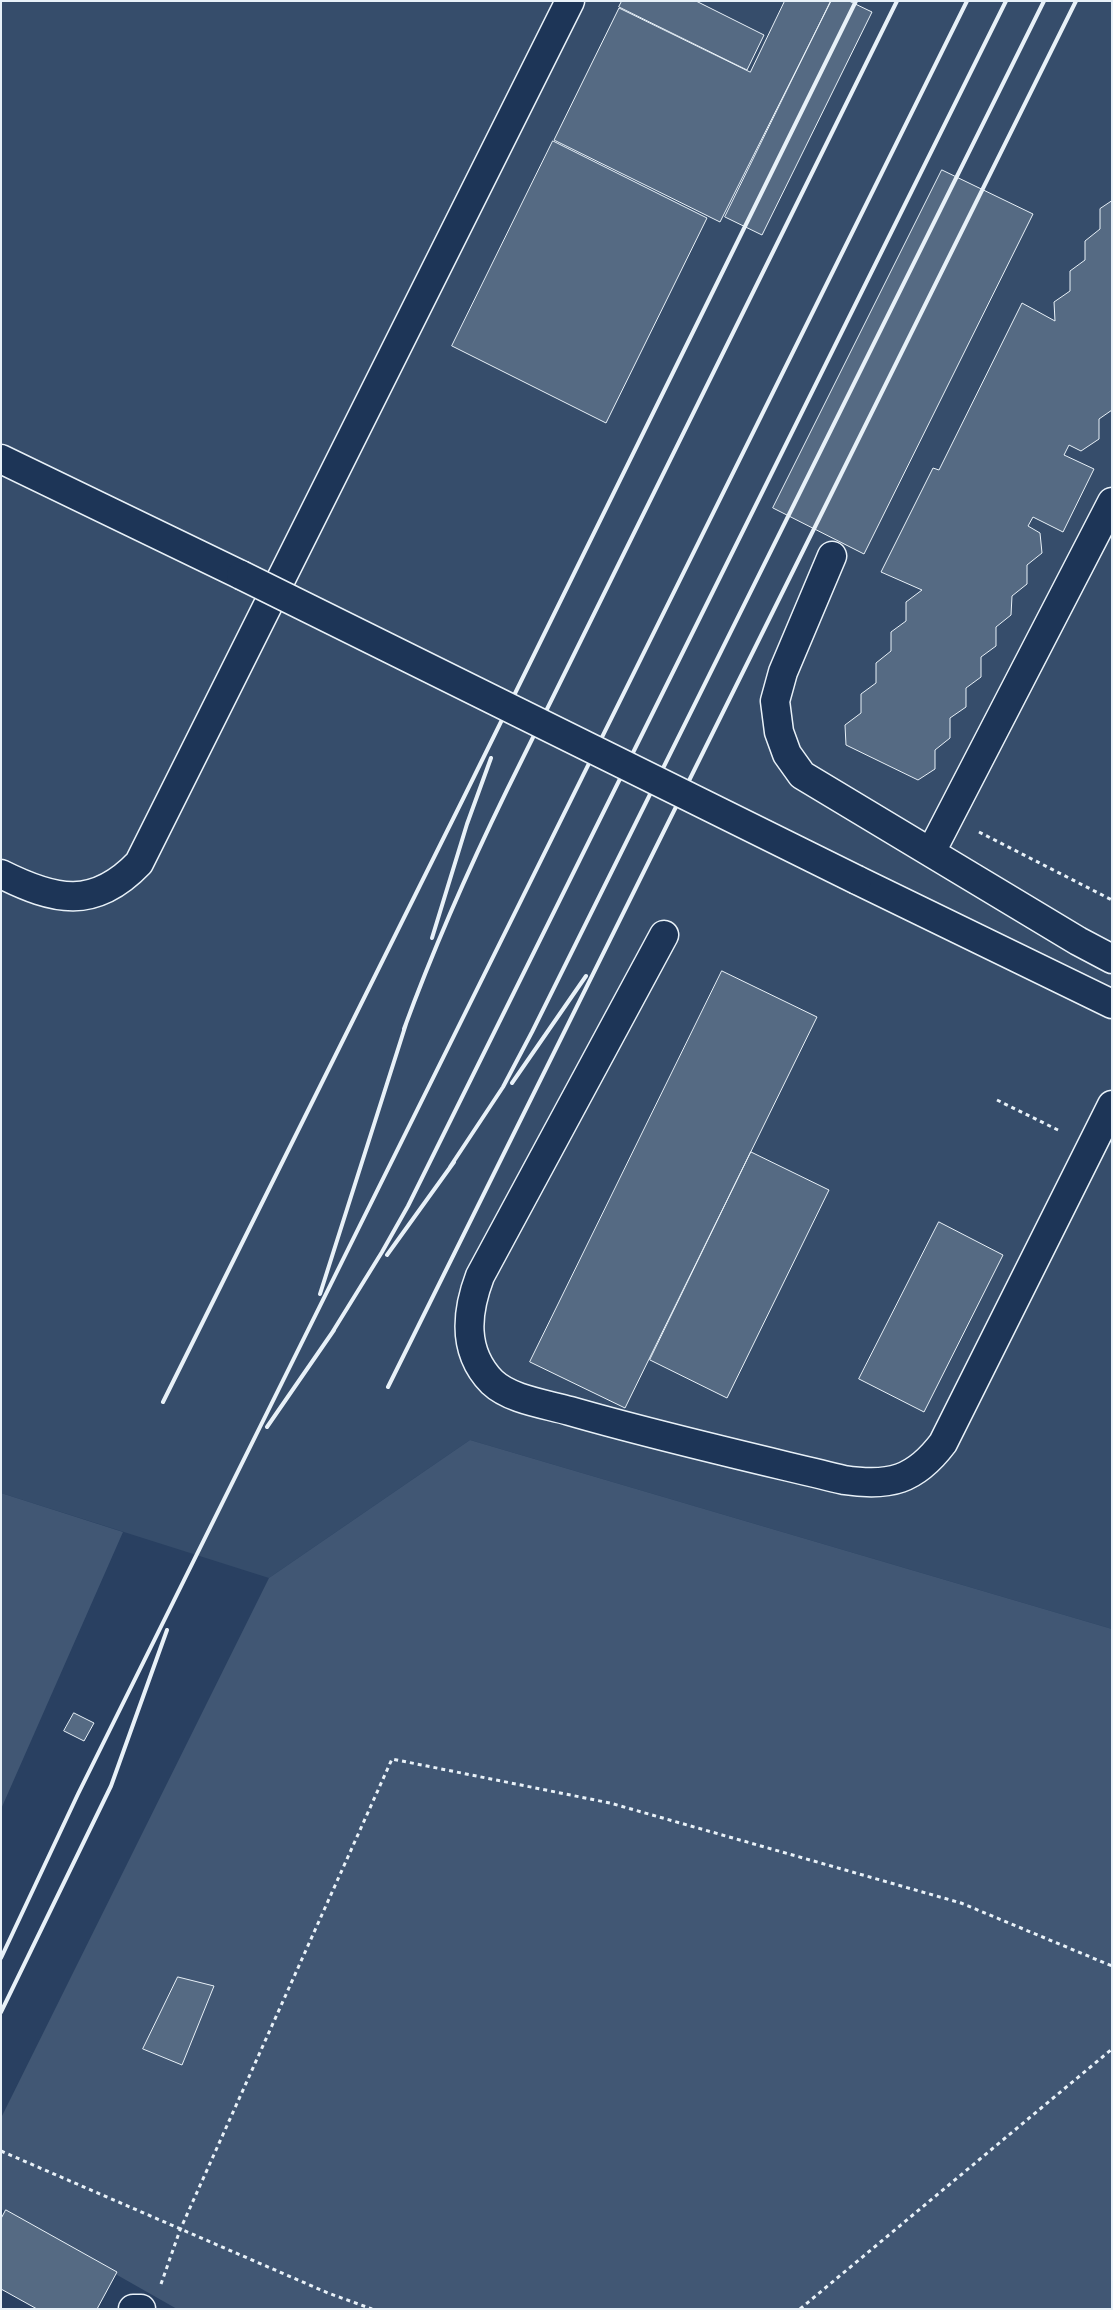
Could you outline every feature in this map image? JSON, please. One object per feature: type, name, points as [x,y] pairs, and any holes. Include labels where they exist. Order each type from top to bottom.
[{"type":"lane","points":[[1,874],[50,895],[74,897],[98,891],[124,879],[139,863],[570,1]]},
{"type":"lane","points":[[1,459],[241,575],[1112,1004]]},
{"type":"lane","points":[[931,852],[1112,502]]},
{"type":"lane","points":[[832,556],[782,672],[775,701],[778,732],[787,754],[802,775],[1112,958]]},
{"type":"lane","points":[[664,935],[480,1276],[470,1302],[469,1328],[472,1347],[480,1365],[493,1383],[513,1394],[629,1428],[844,1480],[868,1484],[888,1482],[908,1475],[928,1464],[944,1443],[1112,1105]]},
{"type":"lane","points":[[133,2309],[149,2300]]},
{"type":"path","points":[[949,817],[1112,900]]},
{"type":"path","points":[[997,1100],[1064,1133]]},
{"type":"path","points":[[149,2300],[392,1759],[610,1803],[961,1902],[1112,1966]]},
{"type":"path","points":[[800,2309],[1112,2048]]},
{"type":"path","points":[[1,2151],[180,2230],[328,2293],[372,2309]]},
{"type":"shaded area","points":[[1,1],[1112,1],[1112,1629],[470,1440],[269,1578],[1,1493]]},
{"type":"shaded area","points":[[470,1440],[1112,1629],[1112,2309],[177,2309],[1,2209],[1,2118],[269,1578]]},
{"type":"shaded area","points":[[1,1493],[123,1532],[1,1809]]},
{"type":"building","points":[[622,1],[696,1],[764,35],[747,70],[619,7]]},
{"type":"building","points":[[785,1],[831,1],[720,222],[554,140],[619,8],[750,72]]},
{"type":"building","points":[[831,1],[849,1],[872,12],[762,235],[725,217]]},
{"type":"building","points":[[553,141],[707,218],[606,423],[452,346]]},
{"type":"building","points":[[942,170],[1033,214],[864,554],[773,508]]},
{"type":"building","points":[[1112,201],[1112,410],[1099,419],[1099,439],[1081,451],[1069,445],[1064,455],[1094,469],[1063,532],[1033,517],[1028,526],[1040,533],[1042,553],[1027,565],[1027,584],[1012,596],[1011,615],[996,627],[996,646],[981,657],[981,677],[966,688],[966,707],[950,718],[950,738],[935,750],[935,769],[918,780],[846,745],[845,725],[861,713],[861,694],[876,683],[876,663],[891,651],[891,632],[906,621],[906,602],[922,590],[881,572],[933,468],[939,470],[1022,303],[1055,321],[1054,302],[1070,291],[1070,271],[1085,260],[1085,241],[1100,229],[1100,209]]},
{"type":"building","points":[[722,971],[817,1017],[625,1408],[530,1362]]},
{"type":"building","points":[[751,1152],[829,1190],[727,1398],[650,1360]]},
{"type":"building","points":[[939,1222],[1003,1255],[924,1412],[859,1379]]},
{"type":"building","points":[[74,1713],[94,1723],[84,1741],[64,1731]]},
{"type":"building","points":[[178,1977],[214,1986],[182,2065],[143,2049]]},
{"type":"building","points":[[6,2210],[117,2272],[97,2309],[37,2309],[1,2289],[1,2219]]},
{"type":"railway","points":[[163,1402],[462,801],[856,1]]},
{"type":"railway","points":[[404,1029],[440,938],[493,819],[897,1]]},
{"type":"railway","points":[[1,1958],[78,1794],[967,1]]},
{"type":"railway","points":[[330,1336],[408,1206],[1006,1]]},
{"type":"railway","points":[[450,1167],[503,1087],[532,1032],[1044,1]]},
{"type":"railway","points":[[388,1387],[1076,1]]},
{"type":"railway","points":[[432,938],[467,824],[491,758]]},
{"type":"railway","points":[[512,1083],[586,976]]},
{"type":"railway","points":[[320,1294],[406,1024]]},
{"type":"railway","points":[[387,1255],[454,1162]]},
{"type":"railway","points":[[267,1427],[334,1330]]},
{"type":"railway","points":[[1,2012],[111,1786],[167,1630]]}]
